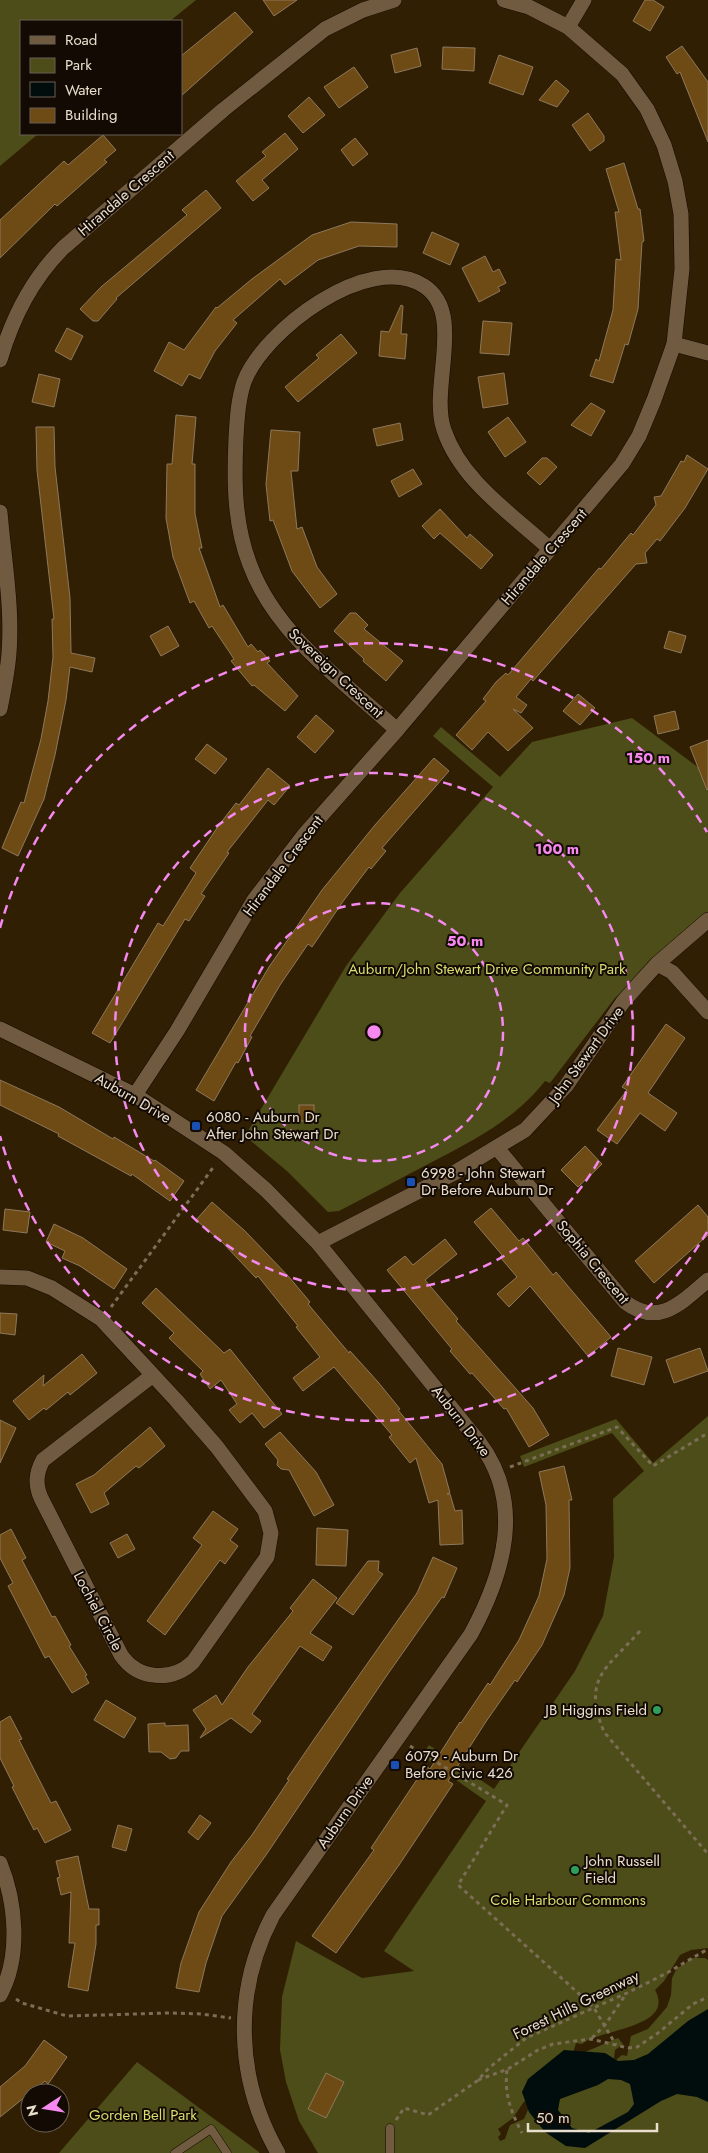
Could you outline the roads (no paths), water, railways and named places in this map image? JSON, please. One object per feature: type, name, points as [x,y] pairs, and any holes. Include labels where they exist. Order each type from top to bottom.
[{"type":"street","name":"Hirandale Crescent","points":[[0,360],[14,321],[30,291],[50,261],[63,248],[223,110],[325,29],[363,10],[394,0]]},
{"type":"street","name":"Hirandale Crescent","points":[[135,1095],[177,1031],[254,900],[304,835],[397,730],[622,464],[639,436],[674,344],[682,269],[681,214],[675,181],[664,145],[647,109],[622,74],[568,27],[529,7],[504,0]]},
{"type":"street","points":[[568,27],[584,0]]},
{"type":"street","name":"Sovereign Crescent","points":[[397,730],[303,646],[280,619],[250,567],[241,537],[234,472],[238,410],[243,385],[263,350],[279,333],[315,305],[347,286],[371,280],[395,279],[413,281],[427,288],[441,304],[445,318],[439,401],[443,428],[450,447],[460,464],[478,485],[550,549]]},
{"type":"street","points":[[674,344],[708,353]]},
{"type":"street","points":[[0,512],[9,609],[9,645],[0,709]]},
{"type":"street","name":"John Stewart Drive","points":[[318,1243],[454,1173],[525,1130],[566,1086],[623,1002],[657,964],[708,920]]},
{"type":"street","points":[[657,964],[672,972],[708,1012]]},
{"type":"street","name":"Auburn Drive","points":[[0,1029],[135,1095],[224,1153],[266,1190],[318,1243],[479,1442],[497,1472],[503,1491],[506,1520],[503,1551],[494,1586],[471,1634],[273,1915],[255,1955],[247,1990],[243,2020],[244,2054],[250,2086],[261,2120],[278,2153]]},
{"type":"street","name":"Sophia Crescent","points":[[497,1148],[631,1307],[643,1312],[664,1312],[677,1305],[708,1280]]},
{"type":"street","name":"Lochiel Circle","points":[[0,1277],[27,1278],[52,1288],[101,1320],[153,1375],[217,1447],[260,1503],[267,1516],[271,1533],[267,1557],[193,1662],[184,1669],[164,1676],[145,1674],[136,1670],[121,1655],[45,1506],[36,1482],[43,1460],[153,1375]]},
{"type":"street","points":[[0,1863],[9,1888],[14,1938],[10,1964],[1,1992]]},
{"type":"lane","points":[[390,2128],[390,2153]]},
{"type":"lane","points":[[175,2153],[211,2129],[227,2153]]},
{"type":"water","points":[[708,2009],[708,2102],[697,2097],[677,2094],[661,2101],[585,2148],[566,2146],[545,2132],[529,2112],[522,2092],[528,2079],[564,2050],[605,2053],[618,2061],[634,2060],[648,2054],[688,2021]],"holes":[[[608,2079],[621,2080],[630,2084],[634,2104],[628,2112],[589,2133],[572,2128],[558,2110],[560,2099],[598,2085]]]},
{"type":"place","name":"6080 - Auburn Dr After John Stewart Dr","points":[[196,1126]]},
{"type":"place","name":"6998 - John Stewart Dr Before Auburn Dr","points":[[411,1182]]},
{"type":"place","name":"JB Higgins Field","points":[[657,1710]]},
{"type":"place","name":"6079 - Auburn Dr Before Civic 426","points":[[395,1765]]},
{"type":"place","name":"John Russell Field","points":[[575,1870]]},
{"type":"park label","name":"Auburn/John Stewart Drive Community Park","points":[[487,969]]},
{"type":"park label","name":"Cole Harbour Commons","points":[[568,1900]]},
{"type":"park label","name":"Gorden Bell Park","points":[[143,2115]]}]
